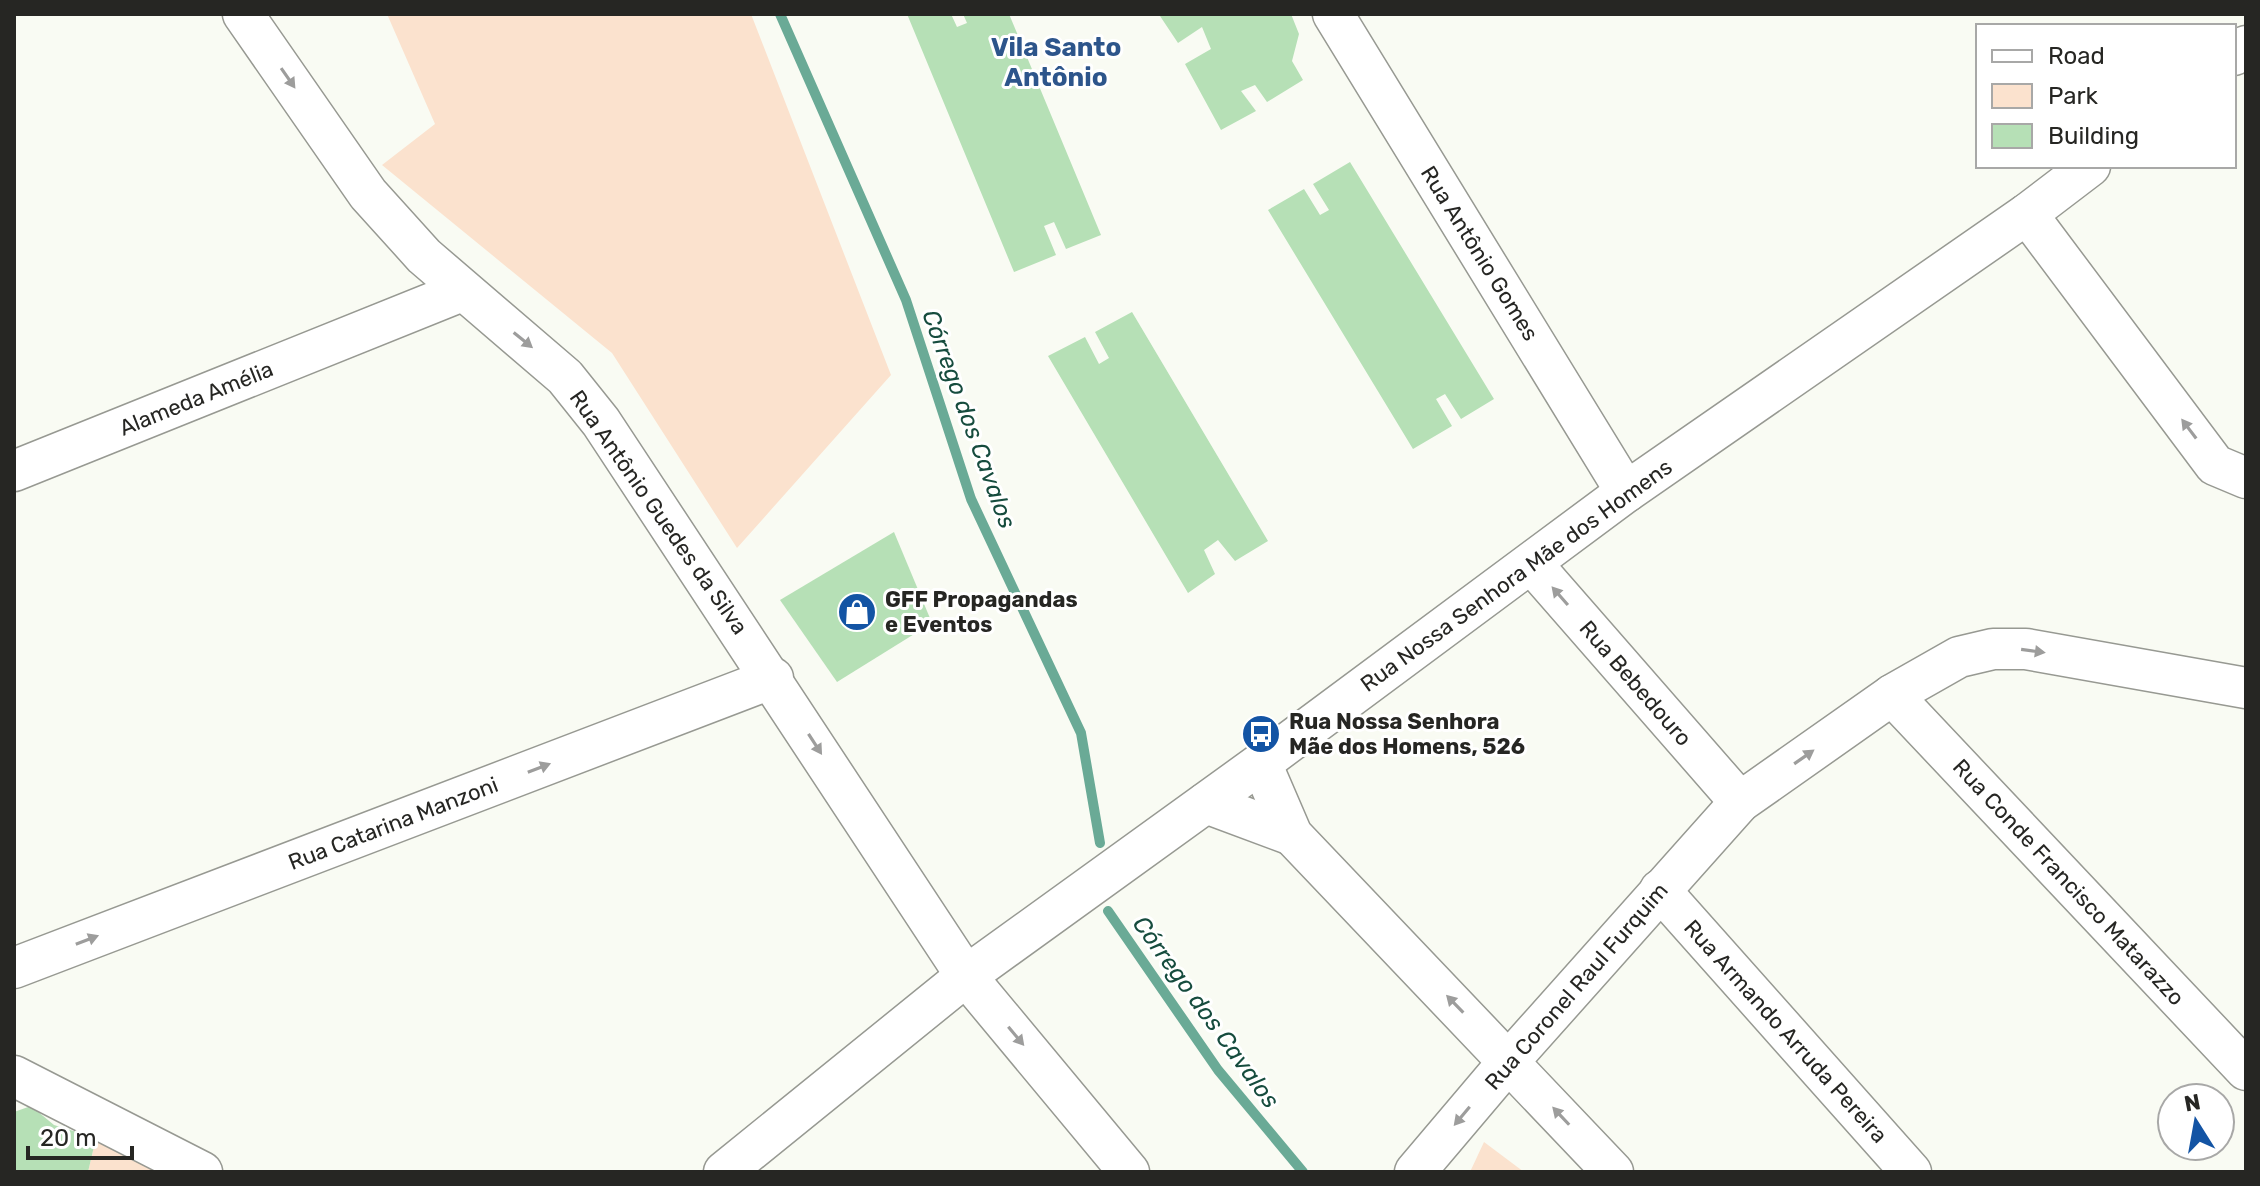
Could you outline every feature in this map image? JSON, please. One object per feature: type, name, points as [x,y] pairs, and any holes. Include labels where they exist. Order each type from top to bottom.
[{"type":"street","name":"Rua Antônio Guedes da Silva","points":[[243,14],[368,194],[424,256],[565,377],[601,422],[773,678],[966,976],[1129,1172]]},
{"type":"street","name":"Rua Antônio Gomes","points":[[1333,14],[1626,492]]},
{"type":"street","name":"Rua Nossa Senhora Mãe dos Homens","points":[[724,1172],[966,976],[1261,763],[1626,492],[2027,214],[2087,168]]},
{"type":"street","points":[[2027,214],[2215,465],[2246,478]]},
{"type":"street","name":"Alameda Amélia","points":[[379,325],[406,296],[424,256]]},
{"type":"street","name":"Alameda Amélia","points":[[14,471],[462,291]]},
{"type":"street","name":"Rua Bebedouro","points":[[1532,564],[1740,802]]},
{"type":"street","name":"Rua Coronel Raul Furquim","points":[[1415,1172],[1509,1061],[1740,802],[1892,695],[1959,657],[1993,649],[2026,649],[2246,688]]},
{"type":"street","name":"Rua Catarina Manzoni","points":[[14,968],[773,678]]},
{"type":"street","name":"Rua Conde Francisco Matarazzo","points":[[1892,695],[2246,1070]]},
{"type":"street","points":[[1261,763],[1292,835],[1613,1172]]},
{"type":"street","points":[[1206,803],[1292,835]]},
{"type":"street","name":"Rua Armando Arruda Pereira","points":[[1660,890],[1911,1172]]},
{"type":"street","points":[[24,1090],[202,1172]]},
{"type":"green space","points":[[387,14],[751,14],[891,375],[737,548],[612,353],[382,165],[435,124]]},
{"type":"green space","points":[[96,1138],[170,1172],[88,1172]]},
{"type":"green space","points":[[1484,1142],[1524,1172],[1470,1172]]},
{"type":"building","points":[[907,14],[951,14],[957,27],[967,23],[963,14],[1009,14],[1101,235],[1066,249],[1054,222],[1044,226],[1056,255],[1014,272]]},
{"type":"building","points":[[1291,14],[1299,34],[1292,61],[1303,80],[1267,102],[1255,85],[1241,91],[1256,111],[1221,130],[1185,64],[1211,49],[1202,27],[1178,43],[1160,16]]},
{"type":"building","points":[[1350,162],[1494,399],[1461,419],[1445,394],[1436,399],[1452,426],[1413,449],[1268,210],[1304,189],[1320,215],[1329,210],[1313,184]]},
{"type":"building","points":[[1132,312],[1268,541],[1235,561],[1218,540],[1204,550],[1215,574],[1188,593],[1048,356],[1085,337],[1099,364],[1109,358],[1095,332]]},
{"type":"building","name":"GFF Propagandas e Eventos","points":[[894,532],[932,623],[837,682],[780,600]]},
{"type":"building","points":[[31,1106],[54,1125],[96,1138],[88,1172],[14,1172],[14,1112]]},
{"type":"waterway","name":"Córrego dos Cavalos","points":[[780,14],[906,300],[971,499],[1081,733],[1100,843]]},
{"type":"waterway","name":"Córrego dos Cavalos","points":[[1108,911],[1218,1070],[1303,1172]]},
{"type":"place","name":"GFF Propagandas e Eventos","points":[[857,612]]},
{"type":"place","name":"Rua Nossa Senhora Mãe dos Homens, 526","points":[[1261,734]]},
{"type":"district","name":"Vila Santo Antônio","points":[[1056,62]]}]
